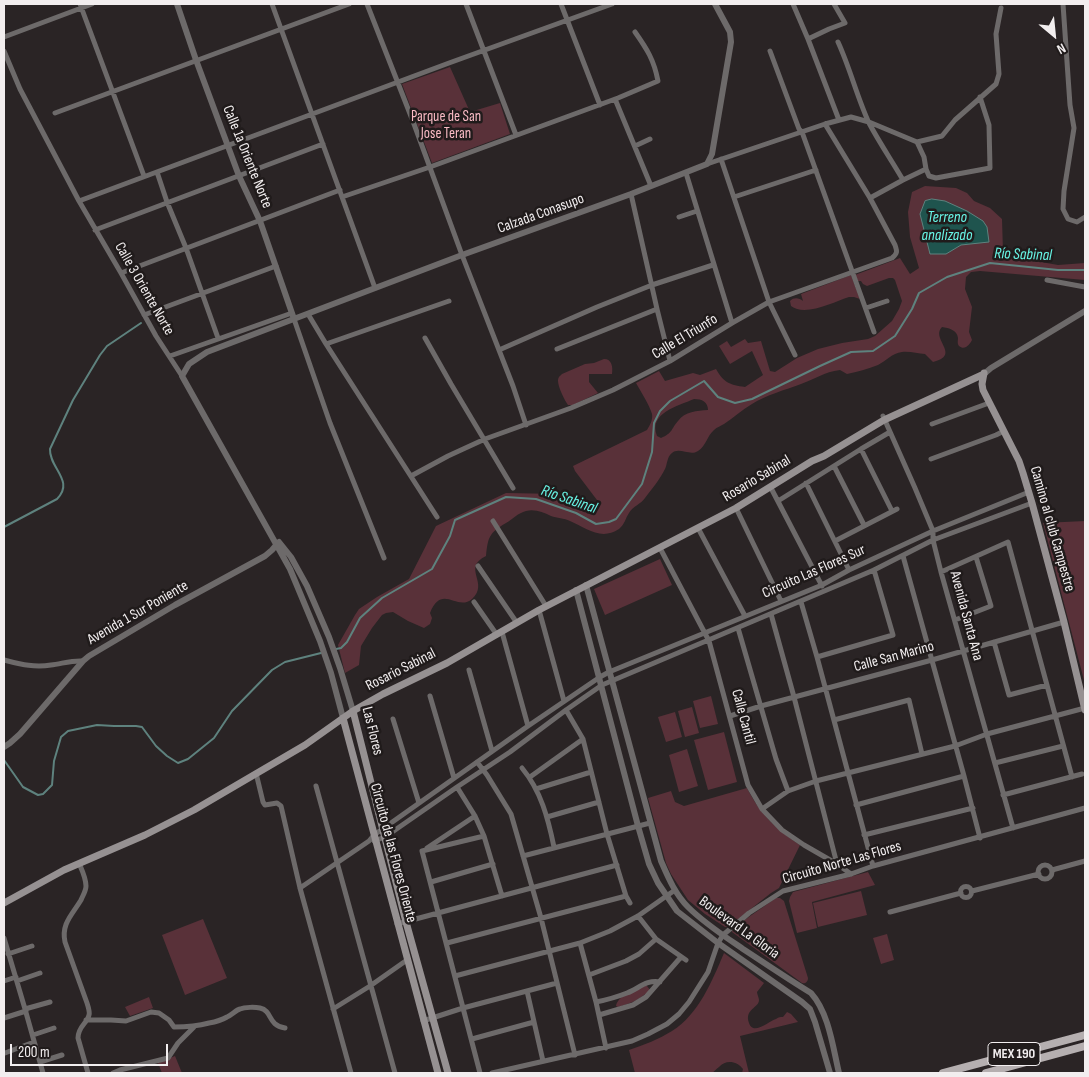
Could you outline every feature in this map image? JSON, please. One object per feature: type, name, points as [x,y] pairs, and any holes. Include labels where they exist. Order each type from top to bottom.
[{"type":"main road","name":"Rosario Sabinal","points":[[4,903],[46,879],[194,810],[305,745],[343,718],[383,694],[447,663],[542,608],[736,508],[884,418],[984,372]]},
{"type":"main road","points":[[966,381],[982,390],[984,372]]},
{"type":"main road","name":"Camino al club Campestre","points":[[982,390],[1019,461],[1064,622],[1085,709]]},
{"type":"main road","name":"Las Flores","points":[[353,712],[406,922],[448,1073]]},
{"type":"main road","name":"Circuito de las Flores Oriente","points":[[343,718],[373,839],[438,1073]]},
{"type":"main road","name":"MEX 190","points":[[943,1073],[1085,1035]]},
{"type":"main road","name":"MEX 190","points":[[986,1073],[1005,1071],[1085,1046]]},
{"type":"street","points":[[4,37],[81,6],[92,4]]},
{"type":"street","name":"Calle 1a Oriente Norte","points":[[177,4],[239,176],[260,221],[293,316]]},
{"type":"street","points":[[272,4],[376,288]]},
{"type":"street","points":[[55,113],[349,4]]},
{"type":"street","points":[[367,4],[513,386],[526,425]]},
{"type":"street","points":[[466,4],[516,135]]},
{"type":"street","points":[[561,4],[600,105]]},
{"type":"street","points":[[78,201],[612,4]]},
{"type":"street","points":[[707,164],[712,154],[731,42],[730,32],[715,4]]},
{"type":"street","points":[[793,4],[840,120]]},
{"type":"street","points":[[808,38],[845,23],[834,4]]},
{"type":"street","points":[[1064,4],[1070,105],[1074,128],[1063,209],[1068,218],[1078,222],[1085,217]]},
{"type":"street","points":[[81,6],[144,176]]},
{"type":"street","points":[[980,97],[989,125],[990,168],[936,178],[929,176],[924,157],[917,142],[942,136],[955,120],[980,97],[996,84],[999,74],[996,34],[1001,8]]},
{"type":"street","points":[[342,197],[617,99],[658,81],[655,67],[648,52],[635,32]]},
{"type":"street","points":[[838,42],[869,122],[903,180]]},
{"type":"street","points":[[770,51],[799,129],[802,132],[874,332]]},
{"type":"street","name":"Calle 3 Oriente Norte","points":[[4,52],[24,97],[78,201],[156,336],[182,376],[271,534],[291,557],[307,586],[340,668]]},
{"type":"street","points":[[617,99],[651,186]]},
{"type":"street","name":"Calzada Conasupo","points":[[182,376],[189,364],[208,352],[293,316],[308,314],[707,164],[825,124],[851,117],[869,122],[917,142]]},
{"type":"street","points":[[825,124],[870,198],[926,169]]},
{"type":"street","points":[[635,146],[650,139]]},
{"type":"street","points":[[95,230],[324,144]]},
{"type":"street","points":[[721,159],[769,302],[795,355]]},
{"type":"street","points":[[734,197],[816,170]]},
{"type":"street","points":[[157,172],[218,338]]},
{"type":"street","points":[[686,173],[732,324]]},
{"type":"street","points":[[121,273],[340,190]]},
{"type":"street","points":[[631,194],[670,361]]},
{"type":"street","name":"Calle El Triunfo","points":[[411,476],[473,444],[571,408],[613,390],[670,361],[769,302],[892,258],[897,252],[895,245],[870,198]]},
{"type":"street","points":[[679,217],[697,211]]},
{"type":"street","points":[[499,350],[652,286],[713,265]]},
{"type":"street","points":[[144,315],[276,266]]},
{"type":"street","points":[[1046,280],[1085,287]]},
{"type":"street","points":[[326,344],[449,301]]},
{"type":"street","points":[[866,308],[887,301]]},
{"type":"street","points":[[557,350],[657,309]]},
{"type":"street","points":[[984,372],[1085,310]]},
{"type":"street","points":[[308,314],[437,516]]},
{"type":"street","points":[[170,356],[218,338],[293,316],[330,423],[384,558]]},
{"type":"street","points":[[425,338],[513,488]]},
{"type":"street","points":[[932,424],[989,403]]},
{"type":"street","name":"Avenida Santa Ana","points":[[884,418],[933,531],[933,540],[962,651],[1013,828]]},
{"type":"street","points":[[930,459],[1004,431]]},
{"type":"street","points":[[778,501],[890,432]]},
{"type":"street","points":[[835,541],[895,510],[861,449]]},
{"type":"street","points":[[834,466],[864,525]]},
{"type":"street","points":[[806,483],[849,570]]},
{"type":"street","points":[[770,488],[825,592]]},
{"type":"street","name":"Circuito Las Flores Sur","points":[[384,833],[419,803],[564,701],[609,672],[822,585],[849,570],[933,531],[1029,492]]},
{"type":"street","name":"Circuito Las Flores Sur","points":[[612,681],[825,592],[933,540],[1032,503]]},
{"type":"street","points":[[736,508],[782,601]]},
{"type":"street","points":[[493,521],[542,608],[564,701]]},
{"type":"street","points":[[698,528],[745,616]]},
{"type":"street","points":[[941,572],[1008,542],[1072,777]]},
{"type":"street","name":"Calle 3 Oriente Norte","points":[[278,543],[320,641]]},
{"type":"street","name":"Avenida 1 Sur Poniente","points":[[4,747],[20,734],[83,661],[95,651],[265,556],[278,543]]},
{"type":"street","name":"Calle Cantil","points":[[660,548],[710,641],[748,785],[762,809],[782,830],[851,874]]},
{"type":"street","points":[[903,556],[980,838]]},
{"type":"street","points":[[955,620],[991,606],[976,556]]},
{"type":"street","points":[[478,566],[517,623]]},
{"type":"street","points":[[817,657],[893,635],[874,570]]},
{"type":"street","name":"Boulevard La Gloria","points":[[586,585],[661,861],[675,890],[688,907],[723,935],[818,1001],[827,1022],[839,1073]]},
{"type":"street","points":[[299,590],[307,586]]},
{"type":"street","name":"Boulevard La Gloria","points":[[576,590],[638,826],[649,864],[658,883],[677,911],[810,1009],[830,1073]]},
{"type":"street","points":[[474,602],[499,633],[528,726]]},
{"type":"street","points":[[801,602],[874,866]]},
{"type":"street","points":[[771,614],[816,781],[836,864]]},
{"type":"street","name":"Calle San Marino","points":[[730,716],[1064,622]]},
{"type":"street","points":[[738,628],[776,759],[788,792]]},
{"type":"street","name":"Circuito de las Flores Oriente","points":[[320,641],[343,718]]},
{"type":"street","points":[[994,642],[1009,694],[1047,685]]},
{"type":"street","points":[[4,660],[32,667],[77,660],[83,661]]},
{"type":"street","name":"Las Flores","points":[[340,668],[353,712]]},
{"type":"street","points":[[468,670],[492,751]]},
{"type":"street","points":[[300,888],[337,862],[483,770],[566,710],[612,681]]},
{"type":"street","points":[[430,696],[454,778]]},
{"type":"street","points":[[834,720],[909,700],[922,754]]},
{"type":"street","points":[[762,809],[788,792],[816,781],[955,746],[987,734],[1085,709]]},
{"type":"street","points":[[566,710],[583,739],[607,834],[626,896],[630,903]]},
{"type":"street","points":[[393,719],[419,803]]},
{"type":"street","points":[[530,777],[583,739]]},
{"type":"street","points":[[995,763],[1063,746]]},
{"type":"street","points":[[477,762],[511,814],[541,918],[575,1055]]},
{"type":"street","points":[[522,768],[536,788],[547,817],[554,847]]},
{"type":"street","points":[[536,788],[592,772]]},
{"type":"street","points":[[256,773],[263,802],[266,805],[277,803],[280,805],[300,888],[351,1073]]},
{"type":"street","points":[[1004,795],[1082,774]]},
{"type":"street","points":[[856,804],[964,776]]},
{"type":"street","points":[[316,786],[395,1073]]},
{"type":"street","points":[[457,787],[475,816],[484,836],[502,896]]},
{"type":"street","points":[[547,817],[599,802]]},
{"type":"street","points":[[864,835],[973,808]]},
{"type":"street","name":"Circuito Norte Las Flores","points":[[492,1073],[632,1041],[667,1024],[689,1002],[708,972],[718,943],[723,935],[749,913],[783,891],[851,874],[1085,808]]},
{"type":"street","points":[[422,851],[475,816]]},
{"type":"street","points":[[523,856],[650,823]]},
{"type":"street","points":[[422,851],[484,836]]},
{"type":"street","points":[[422,851],[480,1073]]},
{"type":"street","points":[[1052,870],[1085,861]]},
{"type":"street","points":[[79,863],[85,880],[85,892],[66,923],[63,936],[89,1013],[78,1038],[88,1073]]},
{"type":"street","points":[[431,882],[493,864]]},
{"type":"street","points":[[397,924],[617,865]]},
{"type":"street","points":[[1039,874],[1040,867],[1045,865],[1049,866],[1052,870]]},
{"type":"street","points":[[1039,874],[1041,877],[1050,877],[1052,870]]},
{"type":"street","points":[[890,912],[961,893],[963,896],[969,897],[972,891],[1039,874]]},
{"type":"street","points":[[455,976],[549,951],[610,932],[638,916],[675,890]]},
{"type":"street","points":[[447,943],[626,896]]},
{"type":"street","points":[[599,1015],[619,1010],[646,997],[684,958],[656,939],[638,916]]},
{"type":"street","points":[[589,974],[632,958],[656,939]]},
{"type":"street","points":[[580,942],[606,1048]]},
{"type":"street","points":[[4,943],[43,1073]]},
{"type":"street","points":[[8,954],[32,946]]},
{"type":"street","points":[[333,1009],[407,960]]},
{"type":"street","points":[[4,981],[40,973]]},
{"type":"street","points":[[596,1002],[627,993],[648,982],[660,982]]},
{"type":"street","points":[[423,1021],[463,1008],[557,983]]},
{"type":"street","points":[[527,991],[543,1061]]},
{"type":"street","points":[[4,1018],[50,1002]]},
{"type":"street","points":[[86,1020],[126,1021],[151,1012],[159,1013],[169,1020],[174,1027],[196,1026],[225,1018],[241,1008],[258,1008],[265,1010],[274,1024],[285,1028]]},
{"type":"street","points":[[472,1039],[534,1022]]},
{"type":"street","points":[[113,1073],[168,1058],[178,1043],[196,1026]]},
{"type":"street","points":[[32,1035],[54,1028]]},
{"type":"street","points":[[5,1053],[34,1042]]},
{"type":"street","points":[[40,1062],[62,1055]]},
{"type":"green space","name":"Parque de San Jose Teran","points":[[450,67],[470,112],[500,103],[510,134],[432,163],[402,84]]},
{"type":"green space","points":[[925,186],[956,188],[967,193],[974,201],[990,208],[1002,219],[1003,252],[1024,259],[1058,265],[1085,263],[1085,280],[980,271],[971,272],[966,277],[965,289],[972,307],[969,332],[972,340],[967,346],[963,348],[959,346],[956,333],[942,327],[939,332],[945,355],[941,359],[933,362],[925,354],[902,352],[892,355],[870,368],[847,374],[840,370],[829,372],[757,401],[715,429],[698,451],[691,453],[673,452],[653,488],[631,511],[621,527],[612,532],[600,534],[568,520],[539,511],[529,510],[520,513],[490,536],[486,556],[476,566],[478,587],[477,593],[472,599],[466,602],[440,600],[435,604],[430,613],[432,618],[430,624],[424,628],[393,612],[382,615],[361,646],[359,665],[345,673],[338,645],[355,615],[359,609],[377,597],[409,579],[436,526],[506,493],[558,494],[600,504],[573,466],[647,430],[652,420],[652,414],[636,383],[659,371],[665,381],[693,373],[700,375],[716,369],[728,382],[745,387],[763,375],[752,351],[730,364],[719,346],[727,341],[731,347],[745,339],[748,343],[761,341],[770,371],[775,372],[797,358],[818,349],[875,336],[892,321],[902,301],[893,278],[867,286],[858,281],[855,275],[900,258],[910,274],[919,268],[910,237],[908,212],[912,192]],"holes":[[[694,399],[702,400],[706,403],[708,410],[684,415],[668,434],[661,438],[657,436],[655,428],[661,416],[673,408]]]},
{"type":"green space","points":[[851,275],[860,299],[849,297],[828,305],[804,310],[791,306],[790,301],[793,299],[803,301],[801,294]]},
{"type":"green space","points":[[604,359],[609,360],[612,374],[589,374],[589,382],[598,393],[573,405],[568,405],[559,387],[558,378],[562,374],[585,364]]},
{"type":"green space","points":[[1085,521],[1085,684],[1043,523]]},
{"type":"green space","points":[[660,559],[672,585],[605,615],[594,589]]},
{"type":"green space","points":[[711,696],[718,724],[700,728],[693,701]]},
{"type":"green space","points":[[692,707],[699,733],[685,737],[678,711]]},
{"type":"green space","points":[[675,712],[682,737],[666,742],[658,717]]},
{"type":"green space","points":[[724,732],[737,782],[708,790],[694,740]]},
{"type":"green space","points":[[687,749],[698,786],[679,792],[669,755]]},
{"type":"green space","points":[[747,788],[757,806],[769,820],[800,845],[779,888],[728,927],[725,927],[688,900],[671,874],[666,863],[648,798],[671,791],[675,802],[684,806]]},
{"type":"green space","points":[[868,872],[875,885],[812,902],[817,928],[797,933],[789,901],[793,892]]},
{"type":"green space","points":[[861,891],[867,915],[818,927],[813,903]]},
{"type":"green space","points":[[776,898],[784,901],[808,978],[805,983],[802,983],[732,932],[733,928]]},
{"type":"green space","points":[[203,919],[227,978],[185,995],[162,935]]},
{"type":"green space","points":[[887,934],[894,960],[881,964],[873,938]]},
{"type":"green space","points":[[724,953],[764,983],[757,992],[758,1003],[748,1015],[751,1027],[761,1027],[783,1017],[787,1012],[798,1022],[740,1036],[749,1073],[742,1073],[743,1069],[741,1066],[728,1062],[722,1064],[712,1073],[635,1073],[629,1050],[667,1034],[690,1016],[704,996]]},
{"type":"green space","points":[[645,986],[650,990],[635,1001],[616,1006],[623,996]]},
{"type":"green space","points":[[149,997],[153,1008],[130,1016],[125,1007]]},
{"type":"green space","points":[[175,1056],[182,1073],[162,1073],[158,1063]]},
{"type":"water","name":"Terreno analizado","points":[[932,199],[945,201],[983,221],[987,227],[989,242],[961,245],[946,254],[930,254],[920,214],[925,201]]},
{"type":"waterway","name":"Río Sabinal","points":[[336,649],[341,648],[347,642],[360,618],[382,598],[432,569],[450,536],[455,520],[506,497],[536,499],[576,513],[596,524],[616,519],[642,484],[652,452],[654,423],[660,411],[670,401],[704,381],[718,397],[735,403],[752,399],[851,352],[873,351],[895,336],[912,309],[919,293],[947,277],[990,263],[1058,270],[1085,270]]},
{"type":"waterway","points":[[4,527],[57,499],[62,492],[62,480],[53,462],[50,449],[73,400],[100,355],[107,346],[141,323]]},
{"type":"waterway","name":"Río Sabinal","points":[[4,760],[23,787],[38,795],[43,794],[52,785],[54,761],[61,737],[68,731],[97,725],[142,727],[156,746],[178,763],[188,759],[214,738],[232,711],[272,670],[285,662],[321,653]]}]
